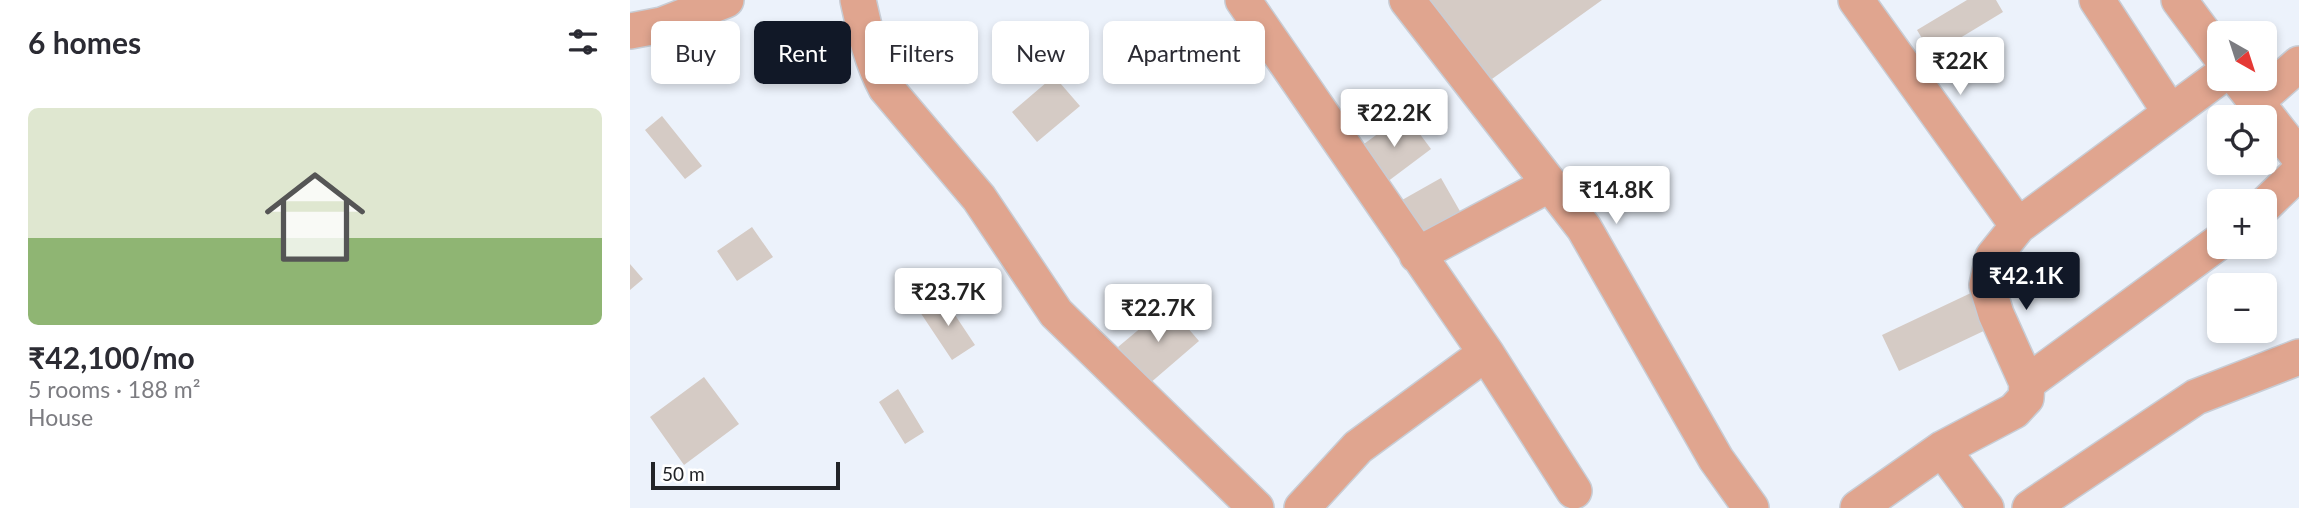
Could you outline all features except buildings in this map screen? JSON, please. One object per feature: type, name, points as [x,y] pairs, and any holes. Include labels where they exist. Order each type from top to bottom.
[{"type":"street","points":[[630,31],[662,25],[726,0]]},
{"type":"street","points":[[859,0],[870,52],[886,88],[979,198],[1056,313],[1256,508]]},
{"type":"street","points":[[1243,0],[1486,353],[1574,491]]},
{"type":"street","points":[[1407,0],[1584,228],[1716,459],[1751,508]]},
{"type":"street","points":[[1856,0],[2018,226]]},
{"type":"street","points":[[2097,0],[2170,112]]},
{"type":"street","points":[[2188,3],[2207,34]]},
{"type":"street","points":[[2277,75],[2299,64]]},
{"type":"street","points":[[1858,508],[1942,449],[2014,411],[2026,398],[2027,383],[1996,314],[1987,285],[1993,257],[2018,226],[2207,86]]},
{"type":"street","points":[[2248,91],[2299,157]]},
{"type":"street","points":[[2277,193],[2299,172]]},
{"type":"street","points":[[1418,255],[1550,184]]},
{"type":"street","points":[[2027,383],[2207,251]]},
{"type":"street","points":[[1302,508],[1358,447],[1486,353]]},
{"type":"street","points":[[2030,508],[2196,397],[2299,357]]},
{"type":"street","points":[[1942,449],[1986,508]]}]
